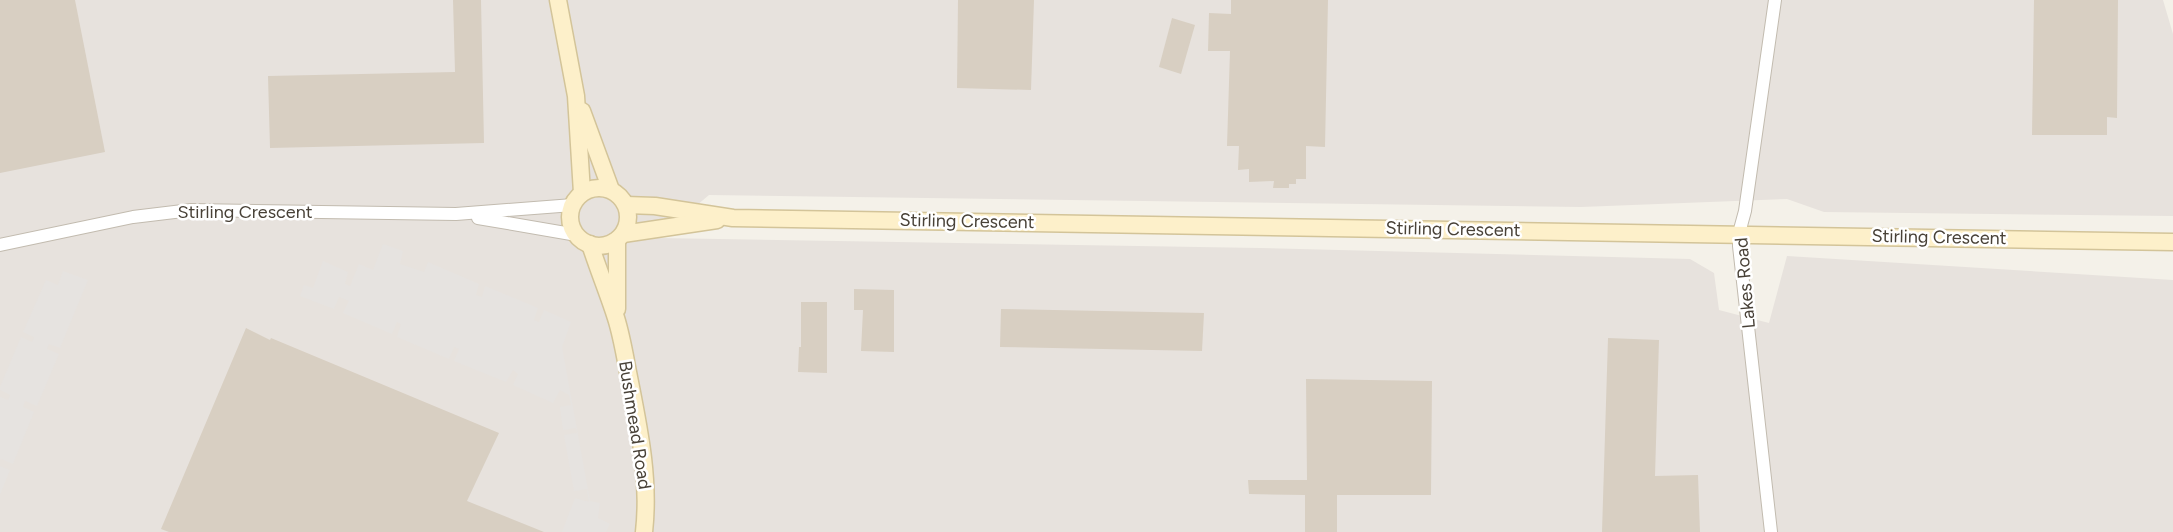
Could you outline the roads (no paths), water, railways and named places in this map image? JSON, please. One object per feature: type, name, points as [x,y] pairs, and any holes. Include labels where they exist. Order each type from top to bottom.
[{"type":"main road","name":"Bushmead Road","points":[[558,0],[576,96],[578,199],[571,216],[572,226],[584,240],[617,319],[643,450],[647,511],[644,532]]},
{"type":"main road","name":"Bushmead Road","points":[[576,96],[611,190],[620,196],[628,215],[627,225],[620,237],[617,319]]},
{"type":"main road","points":[[578,199],[596,188],[611,190]]},
{"type":"main road","name":"Stirling Crescent","points":[[626,206],[655,206],[733,218],[2173,242]]},
{"type":"main road","name":"Stirling Crescent","points":[[620,237],[733,218]]},
{"type":"main road","points":[[584,240],[604,246],[620,237]]},
{"type":"street","name":"Lakes Road","points":[[1771,532],[1739,233],[1745,211],[1775,0]]},
{"type":"street","name":"Stirling Crescent","points":[[0,245],[133,217],[191,210],[456,214],[578,199]]},
{"type":"street","name":"Stirling Crescent","points":[[456,214],[584,240]]}]
